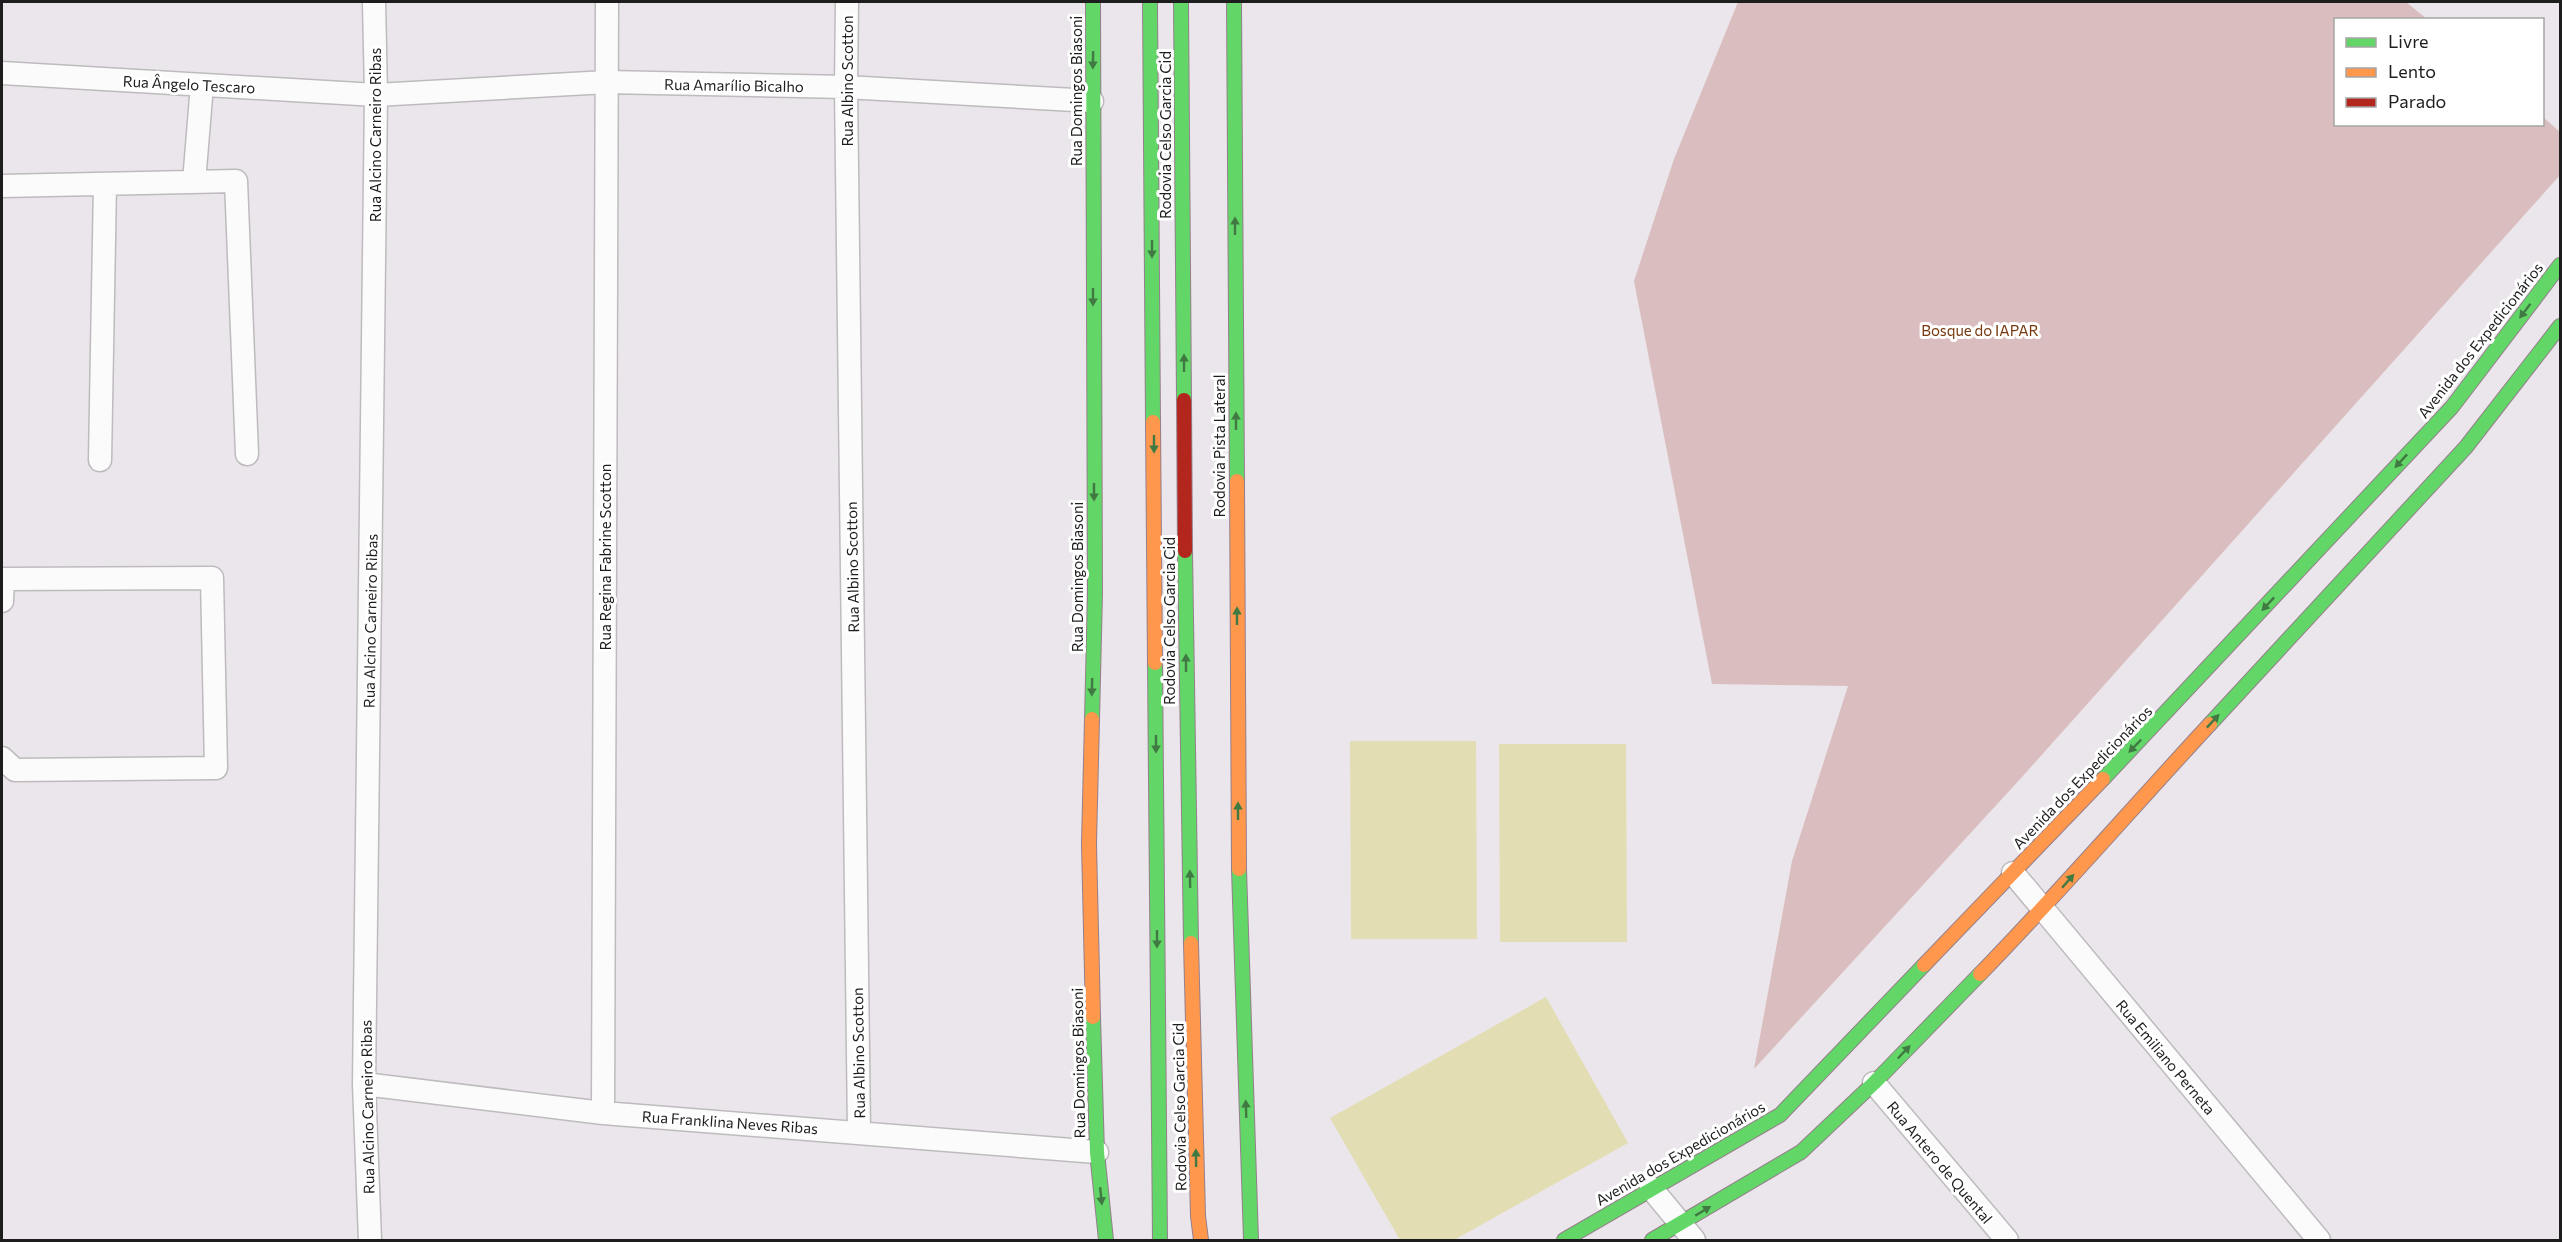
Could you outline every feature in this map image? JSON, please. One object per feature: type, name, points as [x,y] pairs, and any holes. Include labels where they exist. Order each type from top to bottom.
[{"type":"main road","name":"Rua Domingos Biasoni","points":[[1093,2],[1095,593],[1089,844],[1097,1152]]},
{"type":"main road","name":"Rodovia Celso Garcia Cid","points":[[1150,2],[1160,1240]]},
{"type":"main road","name":"Rodovia Celso Garcia Cid","points":[[1181,2],[1186,713],[1198,1216],[1201,1240]]},
{"type":"main road","name":"Rodovia Pista Lateral","points":[[1234,2],[1239,890],[1251,1235]]},
{"type":"main road","name":"Avenida dos Expedicionários","points":[[1564,1240],[1780,1114],[2160,720],[2452,407],[2560,265]]},
{"type":"main road","points":[[1652,1240],[1687,1233],[1801,1152],[1874,1083],[2043,909],[2127,814],[2466,447],[2560,326]]},
{"type":"main road","points":[[1097,1152],[1106,1240]]},
{"type":"street","name":"Rua Alcino Carneiro Ribas","points":[[370,1240],[364,1084],[376,95],[374,2]]},
{"type":"street","name":"Rua Regina Fabrine Scotton","points":[[603,1113],[607,2]]},
{"type":"street","name":"Rua Albino Scotton","points":[[847,2],[846,87],[859,1132]]},
{"type":"street","name":"Rua Ângelo Tescaro","points":[[2,73],[376,95]]},
{"type":"street","name":"Rua Amarílio Bicalho","points":[[376,95],[606,82],[846,87],[1092,101]]},
{"type":"street","points":[[194,182],[202,85]]},
{"type":"street","points":[[2,186],[236,181],[247,454]]},
{"type":"street","points":[[100,460],[105,183]]},
{"type":"street","points":[[2,602],[3,579],[212,578],[216,768],[15,770],[2,758]]},
{"type":"street","name":"Rua Emiliano Perneta","points":[[2013,873],[2319,1240]]},
{"type":"street","name":"Rua Antero de Quental","points":[[1874,1083],[2007,1240]]},
{"type":"street","name":"Rua Franklina Neves Ribas","points":[[364,1084],[603,1113],[1097,1152]]},
{"type":"street","points":[[1651,1188],[1687,1233]]},
{"type":"green space","name":"Bosque do IAPAR","points":[[1738,2],[2406,2],[2426,18],[2334,18],[2334,126],[2544,126],[2544,118],[2560,132],[2560,175],[2022,777],[1754,1069],[1792,861],[1848,686],[1712,684],[1634,281],[1674,159]]},
{"type":"shaded area","points":[[1350,741],[1476,741],[1477,939],[1351,939]]},
{"type":"shaded area","points":[[1499,744],[1626,744],[1627,942],[1500,942]]},
{"type":"shaded area","points":[[1546,997],[1628,1143],[1454,1240],[1400,1240],[1330,1118]]},
{"type":"traffic: fast","points":[[1092,719],[1095,593],[1093,2]]},
{"type":"traffic: fast","points":[[1150,2],[1153,422]]},
{"type":"traffic: fast","points":[[1181,2],[1184,400]]},
{"type":"traffic: fast","points":[[1234,2],[1237,481]]},
{"type":"traffic: fast","points":[[2103,779],[2452,407],[2560,265]]},
{"type":"traffic: fast","points":[[2210,724],[2466,447],[2560,326]]},
{"type":"traffic: fast","points":[[1185,551],[1191,943]]},
{"type":"traffic: fast","points":[[1155,663],[1160,1240]]},
{"type":"traffic: fast","points":[[1239,869],[1251,1240]]},
{"type":"traffic: fast","points":[[1564,1240],[1780,1115],[1924,965]]},
{"type":"traffic: fast","points":[[1652,1240],[1801,1152],[1874,1083],[1980,974]]},
{"type":"traffic: fast","points":[[1093,1017],[1097,1152],[1106,1240]]},
{"type":"traffic: slow","points":[[1153,422],[1155,663]]},
{"type":"traffic: slow","points":[[1237,481],[1239,869]]},
{"type":"traffic: slow","points":[[1092,719],[1089,844],[1093,1017]]},
{"type":"traffic: slow","points":[[1980,974],[2210,724]]},
{"type":"traffic: slow","points":[[1924,965],[2103,779]]},
{"type":"traffic: slow","points":[[1191,943],[1198,1216],[1201,1240]]},
{"type":"traffic: jam","points":[[1184,400],[1185,551]]}]
